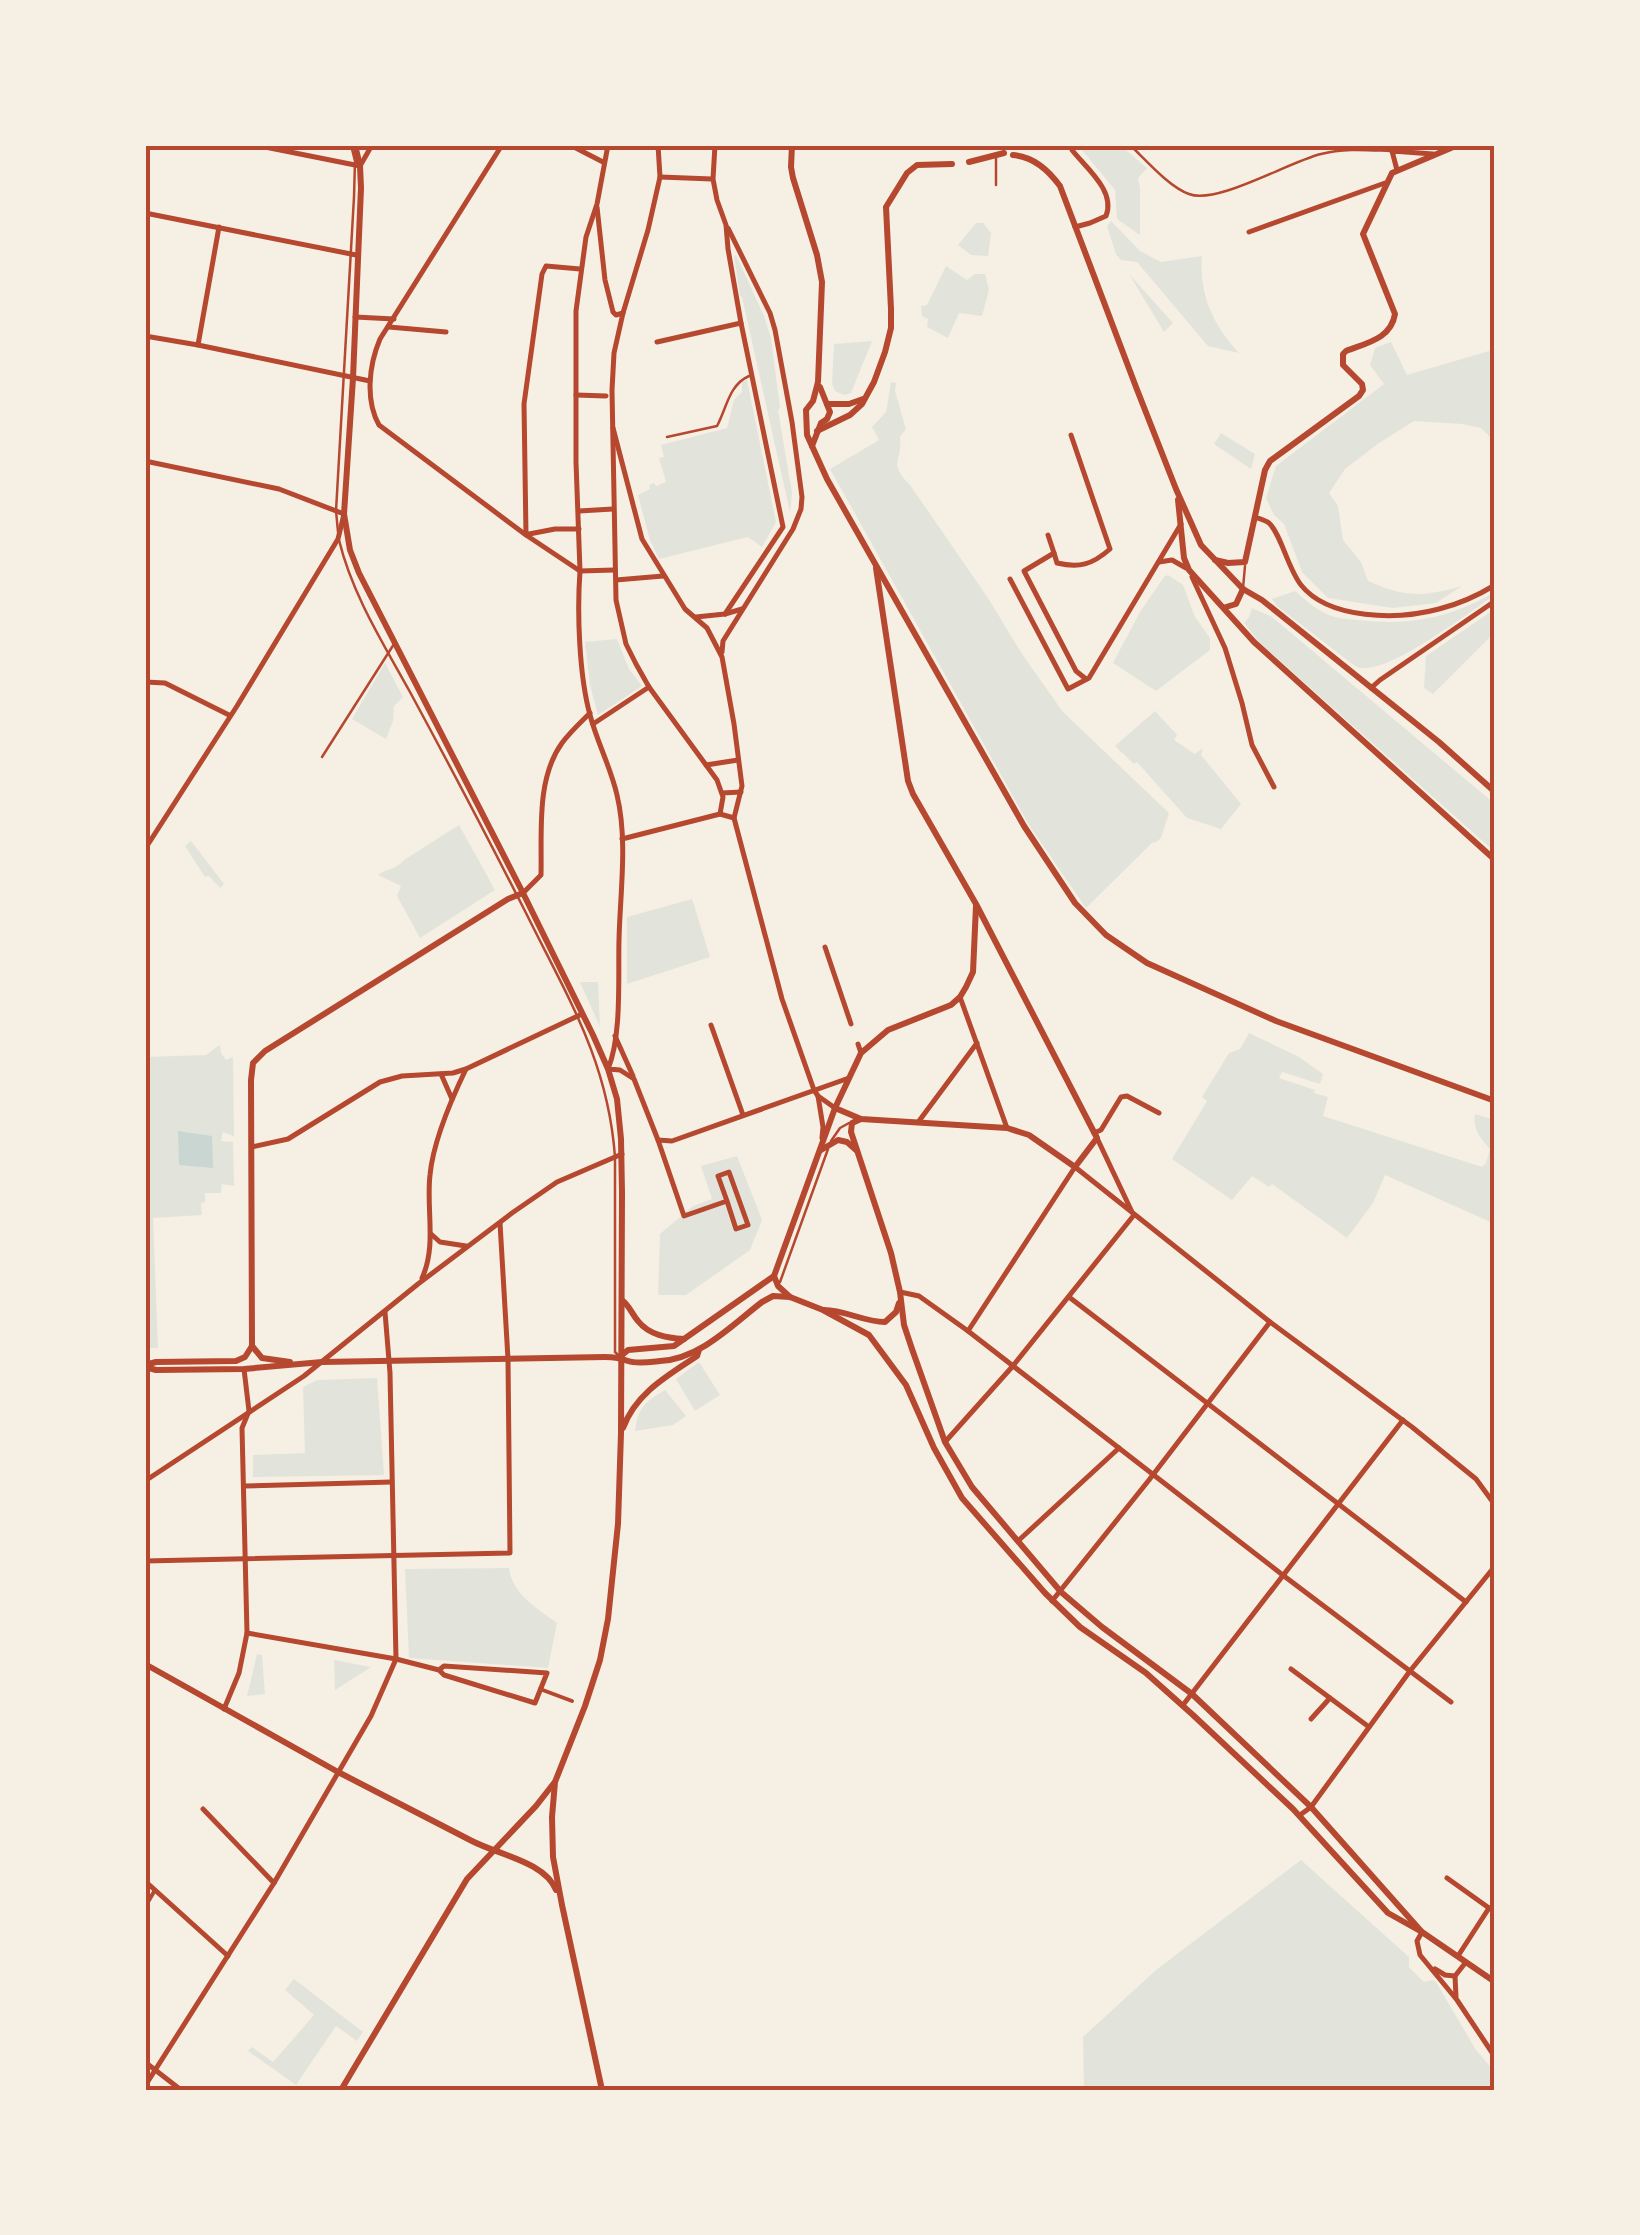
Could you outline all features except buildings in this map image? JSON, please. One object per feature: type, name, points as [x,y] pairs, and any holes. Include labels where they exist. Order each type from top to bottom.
[{"type":"street","points":[[255,145],[358,166]]},
{"type":"street","points":[[145,849],[338,539],[353,378],[358,166],[353,145]]},
{"type":"street","points":[[358,166],[372,145]]},
{"type":"street","points":[[502,145],[375,352],[370,381],[372,411],[379,425],[580,571],[614,570]]},
{"type":"street","points":[[570,145],[604,162]]},
{"type":"street","points":[[608,145],[597,204],[586,237],[576,311],[578,602],[590,713],[618,797],[622,839],[615,1035],[608,1069]]},
{"type":"street","points":[[658,145],[660,177],[614,353],[614,580],[626,644],[649,687],[717,780],[723,804],[720,814]]},
{"type":"street","points":[[715,145],[712,179],[717,200],[776,330],[802,509],[793,530],[723,641],[741,792],[734,818],[782,999],[816,1093],[825,1148]]},
{"type":"street","points":[[792,145],[793,178],[822,274],[818,382],[813,401]]},
{"type":"street","points":[[1071,145],[1097,178],[1109,203],[1106,216],[1076,227]]},
{"type":"street","points":[[1214,560],[1246,562],[1270,461],[1363,390],[1358,378],[1343,365],[1343,354],[1380,337],[1393,324],[1395,314],[1364,234],[1386,183],[1397,170],[1458,145]]},
{"type":"street","points":[[1397,170],[1392,150],[1436,154]]},
{"type":"street","points":[[969,162],[1002,152],[1024,156],[1044,167],[1060,186],[1176,489],[1202,545],[1214,560],[1243,589],[1440,742],[1495,792]]},
{"type":"street","points":[[806,416],[819,427],[850,414],[862,404],[874,382],[890,328],[886,207],[907,172],[917,165],[952,164]]},
{"type":"street","points":[[660,177],[712,179]]},
{"type":"street","points":[[1248,232],[1386,183]]},
{"type":"street","points":[[597,204],[612,312],[623,313]]},
{"type":"street","points":[[145,213],[353,255]]},
{"type":"street","points":[[725,614],[783,527],[741,322],[726,226]]},
{"type":"street","points":[[198,345],[220,227]]},
{"type":"street","points":[[526,535],[524,404],[542,274],[546,266],[580,269]]},
{"type":"street","points":[[355,318],[394,319]]},
{"type":"street","points":[[657,342],[741,322]]},
{"type":"street","points":[[388,326],[446,332]]},
{"type":"street","points":[[145,336],[370,381]]},
{"type":"street","points":[[811,448],[819,427],[829,416],[818,382]]},
{"type":"street","points":[[822,392],[849,404]]},
{"type":"street","points":[[576,395],[606,396]]},
{"type":"street","points":[[864,398],[849,404],[813,401],[807,406],[811,448],[1024,826],[1075,903],[1106,935],[1148,963],[1331,1043],[1495,1100]]},
{"type":"street","points":[[792,422],[806,416]]},
{"type":"street","points":[[613,428],[642,540],[685,609],[707,628],[722,657]]},
{"type":"street","points":[[1048,534],[1057,563],[1077,568],[1110,550],[1071,435]]},
{"type":"street","points":[[145,461],[280,489],[340,513]]},
{"type":"street","points":[[1176,489],[1184,558],[1224,648],[1252,744],[1274,787]]},
{"type":"street","points":[[579,511],[613,510]]},
{"type":"street","points":[[340,513],[359,574],[608,1069],[620,1118],[618,1524],[604,1644],[555,1782],[552,1817],[553,1857],[602,2090]]},
{"type":"street","points":[[1255,517],[1272,527],[1302,587],[1328,606],[1364,613],[1418,614],[1458,604],[1495,584]]},
{"type":"street","points":[[1010,580],[1068,689],[1089,678],[1182,524]]},
{"type":"street","points":[[526,535],[579,529]]},
{"type":"street","points":[[1169,545],[1191,540],[1202,545]]},
{"type":"street","points":[[1054,553],[1024,571],[1076,671],[1086,679]]},
{"type":"street","points":[[1156,563],[1172,560],[1189,570],[1254,642],[1495,860]]},
{"type":"street","points":[[875,561],[908,781],[976,904],[1134,1215]]},
{"type":"street","points":[[614,580],[663,576]]},
{"type":"street","points":[[1209,613],[1236,604],[1243,589]]},
{"type":"street","points":[[1371,688],[1495,601]]},
{"type":"street","points":[[880,608],[900,606]]},
{"type":"street","points":[[696,617],[742,610]]},
{"type":"street","points":[[145,682],[165,683],[230,716]]},
{"type":"street","points":[[593,724],[649,687]]},
{"type":"street","points":[[145,1366],[156,1362],[236,1361],[245,1357],[252,1346],[252,1062],[364,988],[520,894],[540,875],[545,785],[554,755],[590,713]]},
{"type":"street","points":[[706,764],[738,760]]},
{"type":"street","points":[[722,793],[741,792]]},
{"type":"street","points":[[622,839],[720,814],[734,818]]},
{"type":"street","points":[[620,1357],[628,1350],[670,1348],[774,1276],[825,1148],[835,1108],[862,1054],[888,1030],[934,1013],[960,996],[973,972],[976,904]]},
{"type":"street","points":[[974,950],[995,944]]},
{"type":"street","points":[[826,947],[851,1024]]},
{"type":"street","points":[[960,996],[1007,1128]]},
{"type":"street","points":[[252,1147],[288,1139],[380,1082],[466,1069],[580,1015]]},
{"type":"street","points":[[711,1026],[743,1116]]},
{"type":"street","points":[[615,1035],[684,1216],[727,1201]]},
{"type":"street","points":[[919,1121],[977,1042]]},
{"type":"street","points":[[858,1044],[862,1054]]},
{"type":"street","points":[[418,1284],[430,1250],[430,1175],[452,1099],[466,1069]]},
{"type":"street","points":[[608,1069],[620,1070],[634,1079]]},
{"type":"street","points":[[441,1073],[452,1099]]},
{"type":"street","points":[[658,1140],[672,1141],[806,1093],[816,1093],[849,1078]]},
{"type":"street","points":[[816,1093],[835,1108],[861,1119],[1007,1128],[1029,1135],[1403,1420],[1476,1479],[1495,1505]]},
{"type":"street","points":[[968,1331],[1121,1097],[1159,1113]]},
{"type":"street","points":[[861,1119],[852,1123],[851,1132],[890,1253],[904,1325],[945,1442],[972,1486],[1062,1592],[1102,1628],[1192,1694],[1311,1808],[1422,1932]]},
{"type":"street","points":[[825,1148],[838,1140],[857,1151]]},
{"type":"street","points":[[145,1481],[300,1379],[418,1284],[557,1182],[618,1155]]},
{"type":"street","points":[[729,1172],[748,1225],[736,1229],[727,1201],[718,1176],[729,1172]]},
{"type":"street","points":[[945,1442],[1012,1367],[1134,1215]]},
{"type":"street","points":[[145,1561],[510,1554],[508,1359],[500,1223]]},
{"type":"street","points":[[430,1230],[440,1242],[469,1246]]},
{"type":"street","points":[[774,1276],[790,1298]]},
{"type":"street","points":[[823,1310],[885,1322],[896,1312],[900,1294]]},
{"type":"street","points":[[900,1294],[919,1296],[968,1331],[1451,1702]]},
{"type":"street","points":[[145,1366],[156,1370],[244,1369],[322,1362],[620,1357],[629,1362],[665,1361],[699,1350],[773,1296],[790,1298],[852,1323],[869,1335],[906,1385],[962,1498],[1052,1600],[1183,1706],[1300,1816],[1388,1913],[1495,1982]]},
{"type":"street","points":[[1070,1297],[1466,1602]]},
{"type":"street","points":[[622,1300],[648,1330],[684,1339]]},
{"type":"street","points":[[145,2086],[274,1883],[371,1716],[396,1659],[385,1312]]},
{"type":"street","points":[[1052,1600],[1270,1322]]},
{"type":"street","points":[[252,1346],[262,1358],[296,1363]]},
{"type":"street","points":[[621,1434],[640,1399],[699,1350]]},
{"type":"street","points":[[224,1709],[239,1673],[247,1632],[242,1428],[249,1411],[244,1369]]},
{"type":"street","points":[[1183,1706],[1403,1420]]},
{"type":"street","points":[[1018,1541],[1119,1448]]},
{"type":"street","points":[[244,1486],[392,1482]]},
{"type":"street","points":[[1300,1816],[1311,1808],[1410,1672],[1495,1566]]},
{"type":"street","points":[[247,1632],[396,1659],[535,1702],[548,1674],[444,1666],[440,1670]]},
{"type":"street","points":[[145,1664],[338,1772],[493,1852],[540,1869],[550,1877],[562,1905]]},
{"type":"street","points":[[1291,1669],[1369,1727]]},
{"type":"street","points":[[540,1689],[572,1700]]},
{"type":"street","points":[[1311,1719],[1330,1698]]},
{"type":"street","points":[[342,2090],[467,1879],[555,1782]]},
{"type":"street","points":[[203,1809],[274,1883]]},
{"type":"street","points":[[1447,1878],[1492,1910],[1458,1956]]},
{"type":"street","points":[[145,1881],[228,1956]]},
{"type":"street","points":[[145,1907],[156,1890]]},
{"type":"street","points":[[1422,1932],[1417,1941],[1418,1951],[1495,2057]]},
{"type":"street","points":[[1457,2000],[1455,1976],[1466,1962]]},
{"type":"street","points":[[1429,1965],[1455,1976]]},
{"type":"street","points":[[145,2062],[181,2090]]},
{"type":"lane","points":[[1130,145],[1179,189],[1198,197],[1250,183],[1297,160],[1326,152],[1392,150]]},
{"type":"lane","points":[[996,186],[1002,152]]},
{"type":"lane","points":[[340,513],[343,376],[353,255]]},
{"type":"lane","points":[[667,437],[717,426],[737,383],[752,375]]},
{"type":"lane","points":[[338,539],[345,566],[388,652],[520,894]]},
{"type":"lane","points":[[1243,589],[1246,562]]},
{"type":"lane","points":[[322,757],[394,643]]},
{"type":"lane","points":[[580,1015],[602,1075],[618,1155],[615,1352],[620,1357]]},
{"type":"lane","points":[[762,1302],[778,1286],[825,1148],[840,1128],[852,1123]]},
{"type":"shaded area","points":[[1078,145],[1120,145],[1147,168],[1138,178],[1140,235],[1117,219],[1115,190]]},
{"type":"shaded area","points":[[1111,221],[1140,251],[1161,262],[1202,256],[1203,284],[1210,309],[1239,353],[1208,346],[1137,262],[1121,260],[1107,226]]},
{"type":"shaded area","points":[[976,223],[983,223],[991,233],[988,256],[971,255],[958,245]]},
{"type":"shaded area","points":[[736,255],[771,338],[792,493],[790,512],[740,296]]},
{"type":"shaded area","points":[[946,266],[967,280],[975,274],[985,274],[989,290],[982,316],[959,313],[948,338],[927,327],[928,319],[922,316],[921,306],[927,305]]},
{"type":"shaded area","points":[[1129,274],[1173,323],[1164,332]]},
{"type":"shaded area","points":[[872,341],[851,393],[835,391],[834,344]]},
{"type":"shaded area","points":[[1391,342],[1407,375],[1489,351],[1495,356],[1495,442],[1481,428],[1414,421],[1345,469],[1329,493],[1338,506],[1343,540],[1361,562],[1368,581],[1415,594],[1462,586],[1436,603],[1393,608],[1328,598],[1302,572],[1284,524],[1274,515],[1266,498],[1276,466],[1384,384],[1370,365],[1375,348]]},
{"type":"shaded area","points":[[747,380],[776,522],[762,547],[748,537],[659,559],[638,495],[650,489],[649,485],[666,482],[659,458],[664,457],[661,445],[727,428],[734,400],[742,392],[742,382]]},
{"type":"shaded area","points":[[891,382],[896,383],[906,429],[900,437],[899,471],[1063,712],[1169,813],[1161,838],[1086,908],[1029,825],[830,469],[879,440],[872,427],[886,412]]},
{"type":"shaded area","points":[[1221,433],[1255,454],[1251,469],[1214,444]]},
{"type":"shaded area","points":[[1168,575],[1183,585],[1195,617],[1210,638],[1210,650],[1156,691],[1113,663],[1140,612]]},
{"type":"shaded area","points":[[1295,591],[1329,615],[1377,622],[1429,618],[1495,595],[1412,650],[1378,666],[1362,668],[1272,599]]},
{"type":"shaded area","points":[[1252,608],[1272,617],[1495,804],[1495,852],[1260,643],[1244,623]]},
{"type":"shaded area","points":[[1495,609],[1495,632],[1433,694],[1424,688],[1426,656]]},
{"type":"shaded area","points":[[617,639],[629,669],[642,686],[598,715],[585,642]]},
{"type":"shaded area","points":[[385,663],[403,697],[394,706],[386,739],[352,719]]},
{"type":"shaded area","points":[[1155,711],[1177,735],[1174,740],[1195,754],[1203,748],[1201,755],[1241,804],[1221,829],[1187,818],[1137,762],[1134,764],[1115,746]]},
{"type":"shaded area","points":[[459,825],[495,890],[420,938],[397,896],[401,886],[378,875]]},
{"type":"shaded area","points":[[191,841],[224,884],[220,888],[209,876],[205,877],[185,846]]},
{"type":"shaded area","points":[[692,899],[710,957],[627,984],[627,917]]},
{"type":"shaded area","points":[[580,982],[598,982],[600,1027]]},
{"type":"shaded area","points":[[1249,1033],[1299,1057],[1323,1074],[1320,1084],[1282,1072],[1279,1078],[1328,1097],[1323,1116],[1482,1167],[1490,1149],[1476,1129],[1475,1114],[1495,1120],[1495,1224],[1385,1175],[1373,1203],[1347,1238],[1272,1184],[1269,1187],[1252,1176],[1232,1200],[1172,1159],[1207,1101],[1202,1097],[1229,1053],[1240,1049]]},
{"type":"shaded area","points":[[220,1045],[226,1060],[233,1057],[234,1136],[223,1132],[221,1141],[233,1142],[234,1186],[222,1184],[221,1193],[205,1193],[202,1215],[153,1218],[158,1348],[145,1348],[145,1057],[206,1055]]},
{"type":"shaded area","points":[[178,1131],[212,1136],[213,1168],[179,1165]]},
{"type":"shaded area","points":[[737,1156],[762,1220],[750,1250],[686,1295],[658,1295],[660,1234],[693,1206],[712,1199],[701,1166]]},
{"type":"shaded area","points":[[699,1362],[720,1395],[695,1411],[676,1379]]},
{"type":"shaded area","points":[[377,1378],[384,1475],[253,1477],[253,1455],[305,1453],[303,1387],[317,1380]]},
{"type":"shaded area","points":[[665,1390],[686,1416],[673,1425],[635,1431],[644,1406]]},
{"type":"shaded area","points":[[509,1568],[520,1593],[557,1623],[548,1668],[409,1658],[405,1569]]},
{"type":"shaded area","points":[[257,1654],[262,1655],[265,1694],[247,1696]]},
{"type":"shaded area","points":[[334,1660],[371,1667],[335,1690]]},
{"type":"shaded area","points":[[1301,1860],[1409,1957],[1409,1967],[1424,1982],[1436,1982],[1476,2050],[1495,2072],[1495,2090],[1084,2090],[1083,2037],[1156,1970]]},
{"type":"shaded area","points":[[294,1979],[363,2032],[357,2041],[336,2026],[296,2085],[248,2051],[252,2047],[273,2062],[314,2015],[285,1990]]}]
